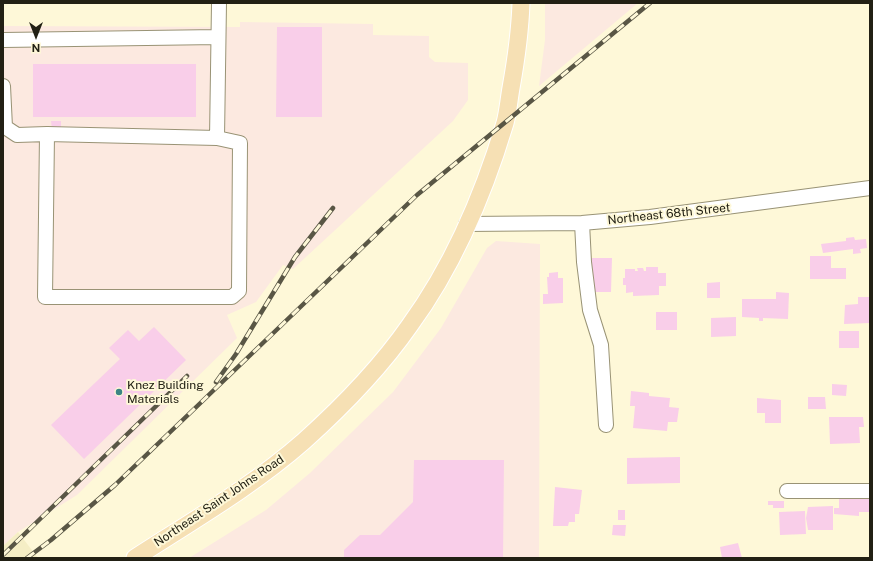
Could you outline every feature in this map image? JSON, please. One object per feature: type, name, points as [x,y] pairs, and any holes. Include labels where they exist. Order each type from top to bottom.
[{"type":"main road","name":"Northeast Saint Johns Road","points":[[135,558],[258,477],[303,442],[368,378],[410,326],[445,270],[484,182],[505,121],[516,56],[521,3]]},
{"type":"street","points":[[217,138],[219,3]]},
{"type":"street","points":[[3,40],[218,37]]},
{"type":"street","points":[[3,86],[5,127],[17,135],[47,134],[217,138],[240,143],[239,291],[232,298],[45,298],[47,134]]},
{"type":"street","name":"Northeast 68th Street","points":[[466,224],[582,223],[650,217],[870,188]]},
{"type":"street","points":[[582,223],[584,262],[590,310],[601,344],[606,425]]},
{"type":"street","points":[[787,491],[870,491]]},
{"type":"shaded area","points":[[545,3],[638,3],[539,86],[545,40]]},
{"type":"shaded area","points":[[240,22],[373,24],[373,35],[429,36],[429,57],[435,62],[468,63],[468,100],[453,121],[293,269],[283,265],[256,302],[227,315],[237,338],[77,495],[18,532],[3,546],[3,26],[240,27]]},
{"type":"shaded area","points":[[496,241],[540,244],[539,558],[189,558],[266,510],[310,473],[393,392],[441,328],[487,248]]},
{"type":"shaded area","points":[[18,532],[38,558],[3,558],[3,546]]},
{"type":"building","points":[[277,27],[322,27],[322,117],[276,117]]},
{"type":"building","points":[[33,64],[196,64],[196,117],[33,117]]},
{"type":"building","points":[[51,121],[61,121],[61,129],[52,129]]},
{"type":"building","points":[[854,237],[855,240],[866,239],[867,248],[860,249],[861,253],[853,254],[853,249],[823,253],[821,244],[846,241],[846,238]]},
{"type":"building","points":[[810,256],[831,256],[831,268],[846,268],[846,279],[810,279]]},
{"type":"building","points":[[592,258],[612,258],[611,292],[591,292]]},
{"type":"building","points":[[646,267],[658,267],[658,273],[666,273],[666,286],[659,286],[659,295],[633,296],[633,292],[626,293],[626,285],[623,285],[625,269],[635,269],[635,271],[638,271],[637,268],[643,268],[644,271],[646,271]]},
{"type":"building","points":[[558,272],[558,278],[563,278],[563,303],[543,304],[543,294],[548,294],[547,277],[549,277],[549,273]]},
{"type":"building","points":[[720,282],[720,298],[707,298],[707,283]]},
{"type":"building","points":[[776,292],[789,293],[788,319],[763,318],[763,321],[759,321],[759,318],[742,317],[742,299],[776,299]]},
{"type":"building","points":[[858,297],[869,297],[870,323],[844,324],[845,305],[858,304]]},
{"type":"building","points":[[656,312],[677,312],[677,330],[656,330]]},
{"type":"building","points":[[736,317],[736,336],[711,337],[711,318]]},
{"type":"building","name":"Knez Building Materials","points":[[154,327],[186,360],[84,459],[51,425],[120,359],[109,348],[128,330],[139,341]]},
{"type":"building","points":[[839,331],[859,331],[859,348],[839,348]]},
{"type":"building","points":[[832,384],[847,385],[846,396],[832,395]]},
{"type":"building","points":[[631,391],[649,393],[649,396],[670,398],[669,407],[679,408],[677,422],[668,422],[667,431],[633,428],[635,406],[630,406]]},
{"type":"building","points":[[808,397],[825,397],[826,409],[808,409]]},
{"type":"building","points":[[757,398],[781,400],[781,423],[765,423],[765,413],[757,413]]},
{"type":"building","points":[[829,417],[863,417],[864,427],[859,427],[860,443],[830,444]]},
{"type":"building","points":[[680,457],[680,483],[627,484],[627,458]]},
{"type":"building","points":[[414,460],[504,460],[503,558],[344,558],[344,550],[360,535],[380,535],[413,502]]},
{"type":"building","points":[[555,487],[582,490],[579,514],[575,514],[575,522],[569,522],[568,526],[553,526]]},
{"type":"building","points":[[839,494],[870,495],[870,512],[859,512],[859,516],[834,514],[834,508],[839,508]]},
{"type":"building","points":[[768,501],[784,501],[784,508],[773,508],[773,505],[768,505]]},
{"type":"building","points":[[833,506],[833,530],[808,530],[806,518],[808,507]]},
{"type":"building","points":[[618,510],[625,510],[625,520],[618,520]]},
{"type":"building","points":[[805,511],[806,534],[780,535],[779,512]]},
{"type":"building","points":[[613,525],[626,525],[625,536],[612,535]]},
{"type":"building","points":[[738,543],[742,558],[722,558],[720,547]]},
{"type":"railway","points":[[27,558],[51,540],[115,485],[417,195],[650,3]]},
{"type":"railway","points":[[216,382],[236,354],[295,257],[333,208]]},
{"type":"railway","points":[[3,555],[187,376]]},
{"type":"place","name":"Knez Building Materials","points":[[119,392]]}]
